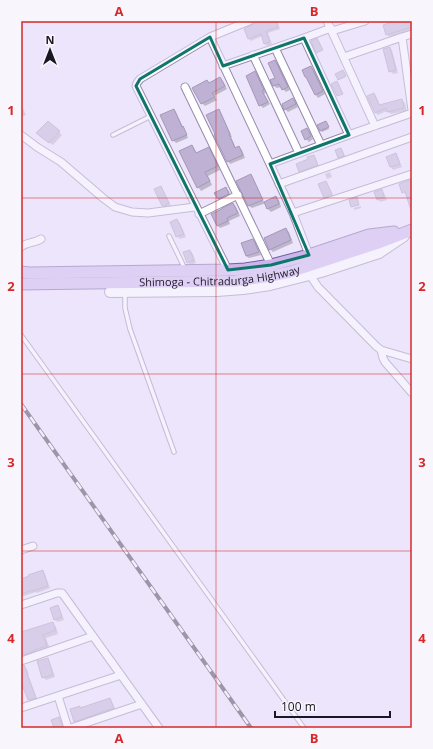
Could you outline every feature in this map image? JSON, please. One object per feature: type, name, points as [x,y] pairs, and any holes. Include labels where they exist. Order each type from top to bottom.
[{"type":"main road","points":[[21,272],[186,271],[245,269],[271,265],[309,255],[369,235],[412,230]]},
{"type":"main road","name":"Shimoga - Chitradurga Highway","points":[[21,284],[235,281],[264,277],[290,272],[378,243],[412,230]]},
{"type":"street","points":[[228,270],[195,207],[136,86],[140,79],[230,24],[249,21]]},
{"type":"street","points":[[327,21],[375,126]]},
{"type":"street","points":[[224,66],[304,38],[365,21]]},
{"type":"street","points":[[344,57],[412,34]]},
{"type":"street","points":[[210,37],[293,213],[309,255]]},
{"type":"street","points":[[402,37],[412,110]]},
{"type":"street","points":[[304,38],[349,135]]},
{"type":"street","points":[[275,48],[321,145]]},
{"type":"street","points":[[253,55],[299,153]]},
{"type":"street","points":[[185,87],[271,265]]},
{"type":"street","points":[[270,164],[412,113]]},
{"type":"street","points":[[21,135],[62,162],[115,207],[132,212],[148,213],[195,207]]},
{"type":"street","points":[[279,184],[412,137]]},
{"type":"street","points":[[293,213],[412,174]]},
{"type":"street","points":[[199,214],[238,195]]},
{"type":"street","points":[[110,292],[217,291],[270,285],[310,275],[379,253],[412,230]]},
{"type":"street","points":[[21,247],[25,244],[41,239]]},
{"type":"street","points":[[310,275],[318,287],[376,346],[381,350],[412,359]]},
{"type":"street","points":[[381,350],[385,362],[412,393]]},
{"type":"street","points":[[21,550],[34,546]]},
{"type":"street","points":[[21,605],[57,593],[62,593],[159,728]]},
{"type":"street","points":[[21,660],[93,636]]},
{"type":"street","points":[[21,708],[121,675]]},
{"type":"street","points":[[58,696],[70,728],[142,704]]},
{"type":"lane","points":[[113,135],[151,116]]},
{"type":"lane","points":[[169,236],[186,271]]},
{"type":"lane","points":[[126,292],[125,308],[130,329],[174,452]]},
{"type":"lane","points":[[21,335],[304,728]]},
{"type":"highlighted area","points":[[210,37],[223,66],[304,38],[349,135],[270,164],[309,255],[271,265],[228,270],[136,86],[140,79]]},
{"type":"building","points":[[263,21],[276,21],[278,27],[266,31],[270,42],[264,44],[261,34],[248,39],[244,29],[255,23]]},
{"type":"building","points":[[395,21],[410,21],[412,27],[386,35],[383,25]]},
{"type":"building","points":[[317,38],[323,50],[316,53],[311,41]]},
{"type":"building","points":[[390,47],[396,70],[389,72],[383,49]]},
{"type":"building","points":[[275,60],[288,87],[282,90],[279,84],[273,86],[270,80],[275,78],[268,63]]},
{"type":"building","points":[[311,66],[323,91],[315,95],[302,70]]},
{"type":"building","points":[[343,70],[346,76],[338,80],[335,74]]},
{"type":"building","points":[[255,71],[264,90],[262,91],[268,102],[259,106],[246,76]]},
{"type":"building","points":[[220,77],[225,86],[212,93],[215,97],[201,104],[192,88],[207,80],[209,83]]},
{"type":"building","points":[[337,81],[343,94],[337,96],[331,84]]},
{"type":"building","points":[[374,93],[379,105],[402,99],[404,108],[387,112],[386,108],[375,113],[367,96]]},
{"type":"building","points":[[293,98],[296,104],[284,110],[282,104]]},
{"type":"building","points":[[174,109],[187,135],[172,141],[160,115]]},
{"type":"building","points":[[219,109],[235,148],[239,146],[243,155],[227,162],[206,115]]},
{"type":"building","points":[[48,121],[60,131],[49,143],[36,133]]},
{"type":"building","points":[[326,121],[329,127],[320,131],[317,125]]},
{"type":"building","points":[[307,128],[311,136],[305,140],[301,131]]},
{"type":"building","points":[[192,145],[196,153],[209,147],[218,166],[205,172],[210,181],[197,188],[179,151]]},
{"type":"building","points":[[341,148],[344,156],[338,158],[335,150]]},
{"type":"building","points":[[396,153],[400,164],[390,167],[386,157]]},
{"type":"building","points":[[314,155],[318,165],[299,172],[296,164],[308,159],[307,157]]},
{"type":"building","points":[[251,174],[263,200],[248,206],[236,181]]},
{"type":"building","points":[[412,179],[411,210],[405,192],[402,193],[399,184]]},
{"type":"building","points":[[326,181],[332,194],[324,198],[318,184]]},
{"type":"building","points":[[161,186],[169,203],[164,206],[162,206],[154,189]]},
{"type":"building","points":[[226,187],[229,194],[218,199],[214,193]]},
{"type":"building","points":[[382,189],[384,197],[377,200],[374,192]]},
{"type":"building","points":[[276,196],[279,204],[267,209],[264,202]]},
{"type":"building","points":[[357,197],[359,205],[351,207],[349,200]]},
{"type":"building","points":[[233,203],[238,213],[227,218],[228,221],[217,226],[211,214]]},
{"type":"building","points":[[177,219],[184,234],[176,237],[170,222]]},
{"type":"building","points":[[286,228],[291,240],[269,250],[264,238]]},
{"type":"building","points":[[253,239],[259,252],[246,256],[241,243]]},
{"type":"building","points":[[190,250],[194,260],[187,263],[183,252]]},
{"type":"building","points":[[43,570],[48,586],[21,594],[21,579]]},
{"type":"building","points":[[58,605],[62,617],[54,620],[50,608]]},
{"type":"building","points":[[53,622],[56,630],[43,635],[47,646],[23,655],[21,651],[21,632]]},
{"type":"building","points":[[48,658],[53,675],[42,678],[37,661]]},
{"type":"building","points":[[24,665],[36,698],[28,700],[21,685],[21,666]]},
{"type":"building","points":[[110,698],[114,708],[74,722],[70,709],[80,706],[80,708]]},
{"type":"building","points":[[59,717],[63,728],[54,728],[51,720]]},
{"type":"railway","points":[[21,404],[251,728]]}]
